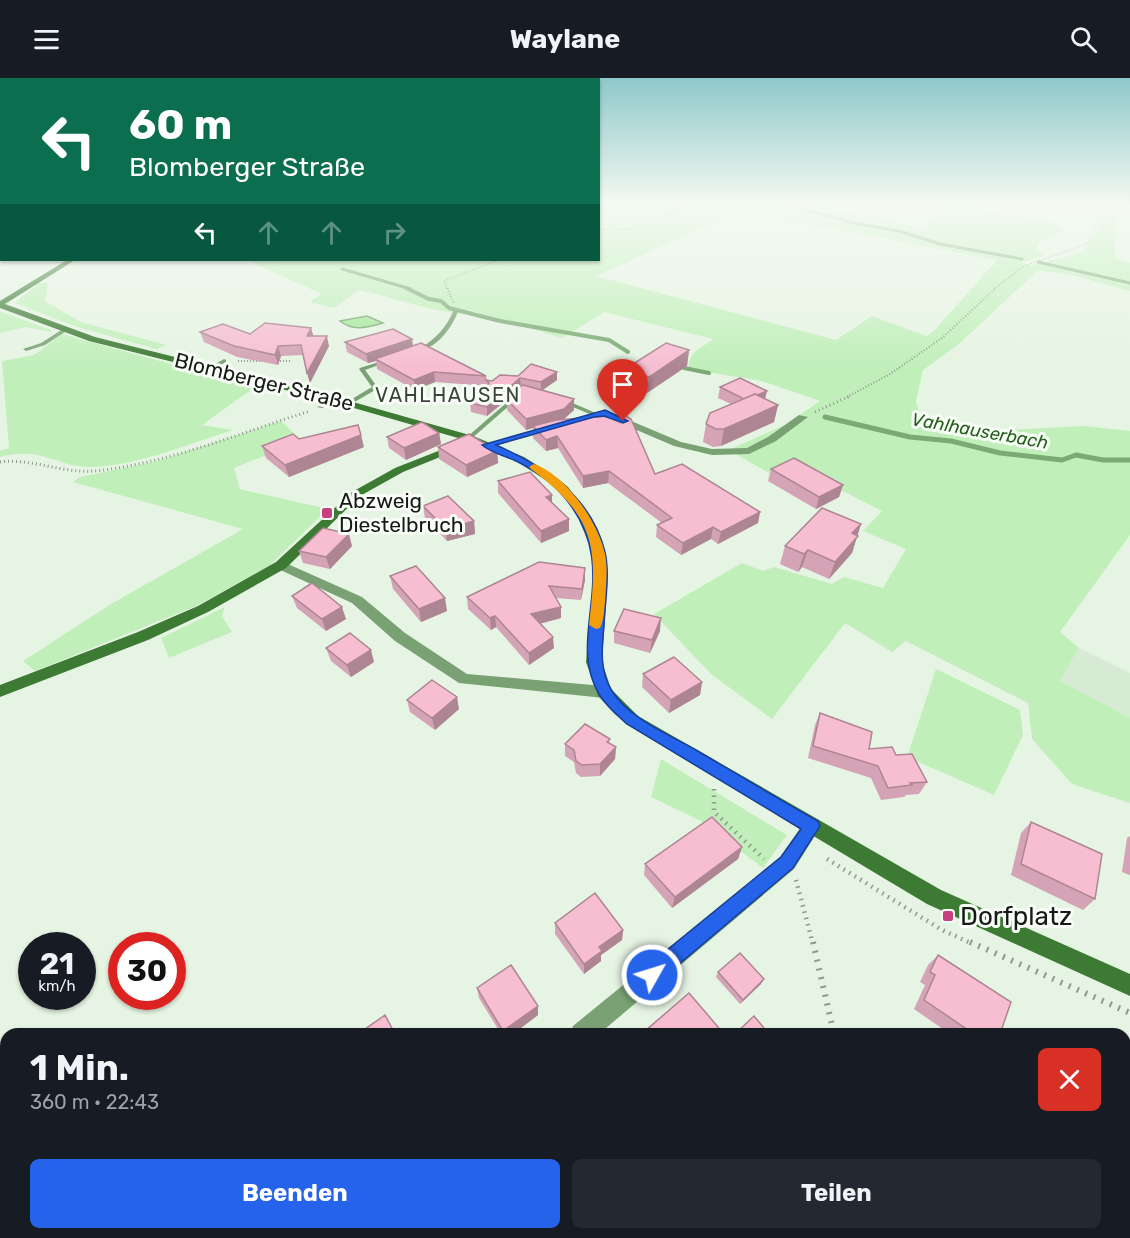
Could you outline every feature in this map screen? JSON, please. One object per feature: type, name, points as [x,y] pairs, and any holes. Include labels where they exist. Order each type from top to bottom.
[{"type":"main road","points":[[0,304],[69,261]]},
{"type":"main road","name":"Blomberger Straße","points":[[0,304],[30,314],[65,330],[336,400],[471,439],[520,459],[553,480],[571,498],[593,535],[599,553],[601,573],[594,662],[604,692],[632,720],[951,906],[1130,985]]},
{"type":"main road","points":[[0,691],[175,622],[281,565],[356,494],[399,470],[471,439]]},
{"type":"street","points":[[487,445],[594,414],[605,413],[678,444],[712,452],[749,451],[772,439],[803,417]]},
{"type":"street","points":[[281,565],[357,600],[400,637],[464,680],[604,692]]},
{"type":"street","points":[[587,1028],[783,867],[812,826]]},
{"type":"lane","points":[[405,355],[427,347],[454,319],[456,312]]},
{"type":"lane","points":[[26,349],[43,344],[65,330]]},
{"type":"lane","points":[[349,404],[375,388],[362,369],[394,358]]},
{"type":"lane","points":[[210,369],[225,361]]},
{"type":"lane","points":[[471,439],[522,391]]},
{"type":"lane","points":[[558,399],[594,414]]},
{"type":"lane","points":[[320,407],[336,400]]},
{"type":"path","points":[[803,417],[860,392],[898,370],[958,326],[1001,282],[1026,265],[1046,258]]},
{"type":"path","points":[[454,303],[444,281],[495,261]]},
{"type":"path","points":[[255,361],[262,353]]},
{"type":"path","points":[[225,361],[292,361]]},
{"type":"path","points":[[0,462],[25,459],[83,472],[110,469],[218,440],[320,407]]},
{"type":"path","points":[[714,785],[714,812],[783,867],[799,885],[833,1028]]},
{"type":"shaded area","points":[[600,258],[635,258],[596,276],[836,340],[872,316],[926,336],[933,332],[997,260],[987,258],[1036,258],[1023,262],[1031,266],[1061,258],[1115,258],[1130,263],[1130,291],[1076,276],[1038,270],[959,344],[923,370],[916,401],[921,420],[1007,430],[1084,426],[1130,431],[1130,535],[1060,632],[1079,648],[1060,681],[1130,718],[1130,803],[1072,784],[1032,739],[1028,703],[906,641],[892,652],[845,623],[772,719],[711,674],[654,614],[742,563],[763,571],[774,567],[832,584],[844,577],[883,588],[906,549],[863,531],[882,511],[796,467],[771,474],[728,450],[785,425],[820,401],[762,381],[689,369],[690,358],[693,354],[713,339],[604,312],[562,338],[468,310],[463,314],[450,312],[359,290],[334,308],[310,302],[322,294],[249,261],[600,261]]},
{"type":"shaded area","points":[[39,283],[48,283],[45,301],[81,322],[166,345],[156,349],[77,327],[15,303]]},
{"type":"shaded area","points":[[0,311],[51,330],[51,332],[26,327],[0,333]]},
{"type":"shaded area","points":[[367,316],[383,323],[355,328],[340,321]]},
{"type":"shaded area","points":[[62,334],[255,387],[202,425],[233,430],[144,459],[90,467],[68,464],[38,455],[15,454],[0,457],[0,451],[9,448],[2,361],[34,355]]},
{"type":"shaded area","points":[[281,421],[302,441],[234,468],[240,489],[328,509],[269,566],[196,606],[35,671],[23,661],[111,604],[243,529],[73,482],[80,477],[157,461]]},
{"type":"shaded area","points":[[225,607],[222,616],[232,632],[169,658],[161,638]]},
{"type":"shaded area","points":[[1079,648],[1130,673],[1130,718],[1060,681]]},
{"type":"shaded area","points":[[936,669],[1020,710],[1023,735],[994,795],[907,757]]},
{"type":"shaded area","points":[[661,759],[787,835],[763,868],[699,820],[651,797]]},
{"type":"building","points":[[265,323],[311,328],[307,336],[327,336],[307,373],[301,345],[278,346],[275,355],[234,346],[200,332],[223,324],[250,334]]},
{"type":"building","points":[[393,329],[412,339],[366,354],[345,342]]},
{"type":"building","points":[[421,343],[486,376],[434,372],[414,380],[375,359]]},
{"type":"building","points":[[666,343],[689,350],[649,377],[625,369]]},
{"type":"building","points":[[531,364],[557,372],[541,382],[520,378],[487,407],[470,403],[489,383],[486,380],[492,381],[500,375],[518,376]]},
{"type":"building","points":[[740,378],[767,391],[744,399],[720,387]]},
{"type":"building","points":[[523,385],[574,399],[564,409],[526,419],[506,399]]},
{"type":"building","points":[[755,394],[778,405],[724,429],[716,429],[706,424],[710,413]]},
{"type":"building","points":[[624,415],[631,419],[655,474],[682,464],[760,512],[721,532],[713,527],[683,543],[657,525],[672,518],[609,471],[583,476],[557,436],[546,440],[533,426],[556,420]]},
{"type":"building","points":[[422,422],[439,433],[404,448],[387,437]]},
{"type":"building","points":[[358,425],[361,435],[285,465],[262,446],[293,434],[299,439]]},
{"type":"building","points":[[469,434],[497,451],[466,465],[438,447]]},
{"type":"building","points":[[794,458],[843,485],[819,497],[771,469]]},
{"type":"building","points":[[530,472],[552,495],[546,497],[569,519],[541,531],[498,481]]},
{"type":"building","points":[[448,496],[474,521],[446,529],[423,506]]},
{"type":"building","points":[[822,508],[861,524],[852,533],[858,536],[835,562],[808,550],[804,554],[785,546]]},
{"type":"building","points":[[323,528],[349,534],[326,557],[299,551]]},
{"type":"building","points":[[539,562],[585,568],[582,589],[549,586],[561,607],[531,614],[553,637],[529,653],[495,616],[490,618],[467,597]]},
{"type":"building","points":[[416,566],[445,598],[419,609],[390,576]]},
{"type":"building","points":[[312,583],[342,607],[322,619],[292,596]]},
{"type":"building","points":[[624,609],[661,618],[652,640],[614,631]]},
{"type":"building","points":[[350,633],[371,650],[347,665],[326,648]]},
{"type":"building","points":[[674,657],[702,682],[671,700],[643,674]]},
{"type":"building","points":[[432,680],[457,697],[432,718],[407,700]]},
{"type":"building","points":[[820,713],[872,732],[869,749],[892,747],[896,755],[912,754],[927,782],[888,788],[878,766],[813,746]]},
{"type":"building","points":[[585,724],[610,739],[607,742],[616,747],[600,764],[582,765],[576,761],[574,750],[565,744]]},
{"type":"building","points":[[712,817],[742,847],[675,897],[645,864]]},
{"type":"building","points":[[1031,822],[1102,854],[1095,899],[1021,864]]},
{"type":"building","points":[[595,893],[623,930],[599,947],[602,951],[584,964],[555,923]]},
{"type":"building","points":[[740,953],[764,979],[743,1000],[718,972]]},
{"type":"building","points":[[938,955],[1011,1002],[1002,1028],[965,1028],[924,1000],[935,975],[930,972]]},
{"type":"building","points":[[511,965],[538,1006],[507,1028],[501,1028],[477,988]]},
{"type":"building","points":[[689,993],[719,1028],[648,1028]]},
{"type":"building","points":[[385,1015],[392,1028],[367,1028]]},
{"type":"building","points":[[754,1016],[764,1028],[741,1028]]},
{"type":"waterway","points":[[1017,258],[1022,259]]},
{"type":"waterway","points":[[1038,262],[1130,283]]},
{"type":"waterway","name":"Vahlhauserbach","points":[[342,269],[411,289]]},
{"type":"waterway","name":"Vahlhauserbach","points":[[406,288],[429,299],[441,301],[449,308],[500,321],[609,340],[628,352]]},
{"type":"waterway","name":"Vahlhauserbach","points":[[684,368],[709,373]]},
{"type":"waterway","name":"Vahlhauserbach","points":[[825,417],[910,437],[951,441],[1000,453],[1062,460],[1076,455],[1103,460],[1130,460]]},
{"type":"slow traffic","points":[[534,467],[564,489],[583,515],[593,535],[599,553],[601,573],[596,625]]},
{"type":"place","name":"Abzweig Diestelbruch","points":[[327,513]]},
{"type":"place","name":"Dorfplatz","points":[[948,916]]},
{"type":"district","name":"VAHLHAUSEN","points":[[448,395]]},
{"type":"route","points":[[623,421],[605,413],[594,414],[487,445],[520,459],[564,489],[583,515],[593,535],[599,553],[601,573],[594,662],[604,692],[632,720],[812,826],[787,863],[652,975]]}]
